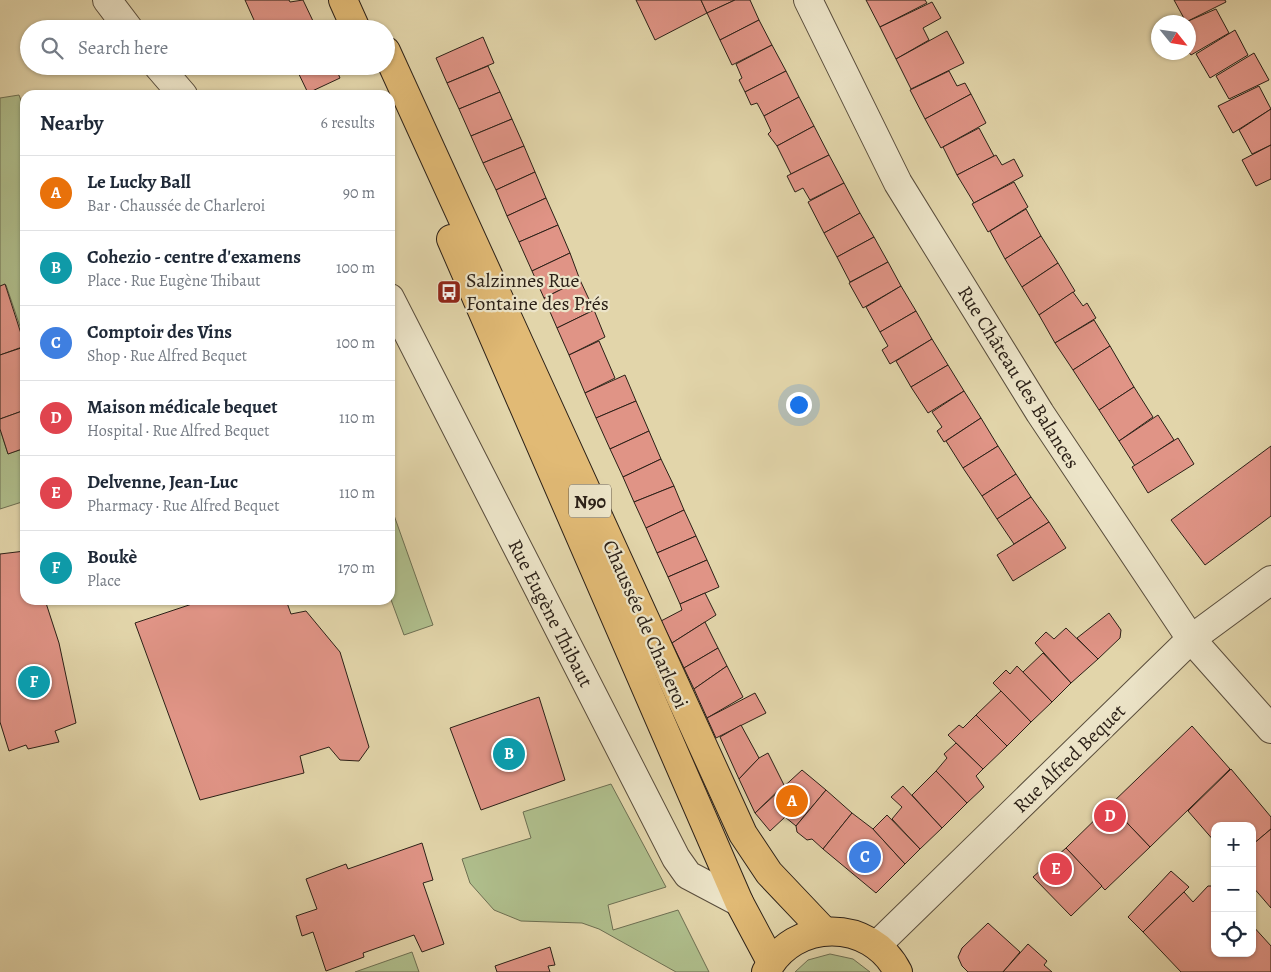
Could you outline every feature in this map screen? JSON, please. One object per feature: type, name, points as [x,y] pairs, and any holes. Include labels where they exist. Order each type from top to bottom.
[{"type":"main road","points":[[343,0],[352,20]]},
{"type":"main road","points":[[363,0],[372,20]]},
{"type":"main road","name":"Chaussée de Charleroi","points":[[395,71],[742,834],[769,873],[824,931]]},
{"type":"main road","points":[[377,75],[384,90]]},
{"type":"main road","name":"Chaussée de Charleroi","points":[[395,114],[768,967]]},
{"type":"main road","name":"N90","points":[[768,967],[795,941],[824,931],[855,934],[877,945],[892,961],[898,972]]},
{"type":"street","points":[[107,0],[122,20]]},
{"type":"street","name":"Rue Château des Balances","points":[[808,0],[898,182],[1040,414],[1191,639],[1271,729]]},
{"type":"street","points":[[165,75],[178,90]]},
{"type":"street","name":"Rue Eugène Thibaut","points":[[395,308],[676,858],[688,875],[739,902]]},
{"type":"street","name":"Rue Alfred Bequet","points":[[877,945],[1191,639],[1271,580]]},
{"type":"green space","points":[[19,95],[20,98],[20,326],[6,285],[0,286],[0,98]]},
{"type":"green space","points":[[0,429],[8,454],[20,450],[20,503],[0,509]]},
{"type":"green space","points":[[395,518],[433,625],[404,635],[393,605],[395,605]]},
{"type":"green space","points":[[611,784],[666,887],[608,905],[613,930],[678,910],[709,972],[676,972],[599,929],[582,923],[521,921],[494,910],[470,883],[462,859],[531,838],[523,812]]},
{"type":"green space","points":[[412,952],[419,972],[355,972]]},
{"type":"green space","points":[[830,954],[853,959],[870,972],[795,972],[808,960]]},
{"type":"building","points":[[245,0],[289,0],[290,2],[303,0],[313,20],[254,20]]},
{"type":"building","points":[[636,0],[701,0],[707,13],[655,40]]},
{"type":"building","points":[[701,0],[735,0],[707,13]]},
{"type":"building","points":[[735,0],[750,0],[759,20],[720,40],[707,13]]},
{"type":"building","points":[[866,0],[925,0],[927,3],[880,27]]},
{"type":"building","points":[[1174,0],[1225,0],[1226,2],[1196,17],[1196,15],[1182,15]]},
{"type":"building","points":[[932,2],[941,18],[923,28],[929,40],[896,59],[880,27]]},
{"type":"building","points":[[1216,9],[1229,33],[1196,52],[1196,18]]},
{"type":"building","points":[[759,20],[772,45],[732,65],[720,40]]},
{"type":"building","points":[[1235,30],[1248,55],[1210,78],[1196,54]]},
{"type":"building","points":[[947,31],[964,63],[911,89],[896,59]]},
{"type":"building","points":[[483,37],[494,63],[447,83],[436,58]]},
{"type":"building","points":[[772,45],[786,71],[745,92],[739,80],[742,78],[736,64]]},
{"type":"building","points":[[1254,53],[1269,80],[1229,99],[1216,76]]},
{"type":"building","points":[[488,66],[500,92],[459,109],[447,83]]},
{"type":"building","points":[[786,71],[799,97],[764,116],[757,103],[751,105],[745,92]]},
{"type":"building","points":[[949,71],[957,86],[965,83],[971,94],[925,119],[910,90]]},
{"type":"building","points":[[299,75],[339,75],[340,78],[314,90],[307,90]]},
{"type":"building","points":[[1259,86],[1271,109],[1233,133],[1218,106]]},
{"type":"building","points":[[500,92],[512,119],[471,136],[459,109]]},
{"type":"building","points":[[971,94],[986,123],[941,148],[925,119]]},
{"type":"building","points":[[799,97],[814,126],[777,146],[768,134],[771,131],[764,116]]},
{"type":"building","points":[[1271,109],[1271,145],[1252,154],[1239,130]]},
{"type":"building","points":[[512,119],[524,146],[483,163],[471,136]]},
{"type":"building","points":[[814,126],[829,155],[791,174],[777,146]]},
{"type":"building","points":[[979,128],[994,156],[957,175],[943,147]]},
{"type":"building","points":[[1271,145],[1271,179],[1256,186],[1242,160]]},
{"type":"building","points":[[524,146],[535,172],[496,190],[483,163]]},
{"type":"building","points":[[829,155],[844,183],[810,200],[803,188],[795,192],[787,176]]},
{"type":"building","points":[[996,155],[1002,165],[1014,159],[1023,176],[974,203],[957,175]]},
{"type":"building","points":[[535,172],[546,198],[507,216],[496,190]]},
{"type":"building","points":[[1014,182],[1028,207],[988,232],[972,204]]},
{"type":"building","points":[[844,183],[860,213],[824,233],[808,202]]},
{"type":"building","points":[[546,198],[558,225],[519,242],[507,216]]},
{"type":"building","points":[[1026,209],[1041,236],[1005,259],[990,231]]},
{"type":"building","points":[[860,213],[874,237],[837,257],[824,233]]},
{"type":"building","points":[[558,225],[570,253],[532,271],[519,242]]},
{"type":"building","points":[[1041,236],[1058,263],[1022,287],[1005,259]]},
{"type":"building","points":[[874,237],[888,262],[850,282],[837,257]]},
{"type":"building","points":[[570,253],[580,280],[544,298],[532,271]]},
{"type":"building","points":[[888,262],[901,286],[863,308],[849,283]]},
{"type":"building","points":[[1058,263],[1075,291],[1039,315],[1022,287]]},
{"type":"building","points":[[580,280],[594,310],[557,328],[544,298]]},
{"type":"building","points":[[5,284],[20,330],[20,348],[0,355],[0,286]]},
{"type":"building","points":[[901,286],[916,311],[880,332],[866,307]]},
{"type":"building","points":[[1073,292],[1083,306],[1087,303],[1096,318],[1055,343],[1039,315]]},
{"type":"building","points":[[594,310],[605,337],[569,355],[557,328]]},
{"type":"building","points":[[916,311],[932,339],[890,364],[882,350],[888,346],[880,332]]},
{"type":"building","points":[[1094,320],[1110,346],[1073,370],[1055,343]]},
{"type":"building","points":[[932,339],[948,365],[911,387],[896,361]]},
{"type":"building","points":[[599,341],[615,378],[585,393],[569,355]]},
{"type":"building","points":[[1110,346],[1134,387],[1099,410],[1073,370]]},
{"type":"building","points":[[20,348],[20,412],[0,419],[0,355]]},
{"type":"building","points":[[948,365],[964,391],[928,413],[911,387]]},
{"type":"building","points":[[625,375],[636,401],[596,418],[585,393]]},
{"type":"building","points":[[1134,387],[1153,417],[1119,441],[1099,410]]},
{"type":"building","points":[[964,391],[981,418],[944,442],[937,431],[942,427],[932,412]]},
{"type":"building","points":[[636,401],[649,431],[610,449],[596,418]]},
{"type":"building","points":[[20,412],[20,450],[8,454],[0,429],[0,419]]},
{"type":"building","points":[[1158,415],[1174,440],[1135,466],[1119,441]]},
{"type":"building","points":[[981,418],[998,446],[963,468],[946,441]]},
{"type":"building","points":[[649,431],[661,459],[623,477],[610,449]]},
{"type":"building","points":[[1178,438],[1194,464],[1148,493],[1132,467]]},
{"type":"building","points":[[998,446],[1016,474],[982,496],[963,468]]},
{"type":"building","points":[[1271,446],[1271,516],[1205,565],[1171,520]]},
{"type":"building","points":[[661,459],[674,486],[634,502],[623,477]]},
{"type":"building","points":[[1016,474],[1031,497],[997,519],[982,496]]},
{"type":"building","points":[[674,486],[684,510],[646,528],[634,502]]},
{"type":"building","points":[[1031,497],[1049,522],[1014,544],[997,519]]},
{"type":"building","points":[[684,510],[696,536],[657,553],[646,528]]},
{"type":"building","points":[[1049,522],[1066,548],[1013,581],[997,555]]},
{"type":"building","points":[[696,536],[707,560],[668,577],[657,553]]},
{"type":"building","points":[[20,552],[20,605],[47,605],[59,643],[76,723],[55,731],[59,742],[28,749],[26,745],[9,751],[0,722],[0,554]]},
{"type":"building","points":[[707,560],[719,587],[680,604],[668,577]]},
{"type":"building","points":[[705,593],[716,615],[672,643],[661,621],[682,610],[680,604]]},
{"type":"building","points":[[189,605],[288,605],[291,614],[306,611],[340,652],[369,747],[359,761],[340,760],[329,747],[300,756],[304,773],[200,800],[135,623]]},
{"type":"building","points":[[1109,613],[1121,630],[1120,638],[1098,659],[1077,638]]},
{"type":"building","points":[[705,622],[718,648],[684,668],[672,643]]},
{"type":"building","points":[[1066,628],[1098,659],[1071,683],[1035,643],[1046,632],[1054,639]]},
{"type":"building","points":[[718,648],[727,666],[694,689],[684,668]]},
{"type":"building","points":[[1043,653],[1071,683],[1052,702],[1023,672]]},
{"type":"building","points":[[727,666],[743,697],[707,718],[694,689]]},
{"type":"building","points":[[1017,666],[1052,702],[1031,722],[993,683],[1006,670],[1010,674]]},
{"type":"building","points":[[1001,691],[1031,722],[1007,746],[976,715]]},
{"type":"building","points":[[755,693],[766,713],[716,738],[707,718]]},
{"type":"building","points":[[539,697],[565,780],[481,810],[450,728]]},
{"type":"building","points":[[976,715],[1007,746],[983,769],[948,735],[959,725],[963,728]]},
{"type":"building","points":[[741,725],[759,758],[739,779],[720,737]]},
{"type":"building","points":[[1192,726],[1230,769],[1150,847],[1110,805]]},
{"type":"building","points":[[956,743],[983,769],[976,776],[984,787],[967,803],[936,771],[947,758],[944,754]]},
{"type":"building","points":[[768,753],[784,785],[755,813],[739,779],[759,758]]},
{"type":"building","points":[[1231,769],[1271,817],[1271,829],[1256,842],[1256,822],[1211,822],[1211,837],[1188,811]]},
{"type":"building","points":[[802,770],[826,790],[796,826],[785,817],[770,831],[755,813]]},
{"type":"building","points":[[936,771],[967,803],[942,828],[912,795]]},
{"type":"building","points":[[903,786],[942,828],[920,849],[892,819],[902,807],[891,797]]},
{"type":"building","points":[[826,790],[852,813],[823,849],[812,839],[807,840],[797,832],[796,826]]},
{"type":"building","points":[[1110,805],[1150,847],[1105,890],[1066,848]]},
{"type":"building","points":[[852,813],[873,829],[905,864],[876,893],[823,849]]},
{"type":"building","points":[[887,815],[920,849],[905,864],[873,829]]},
{"type":"building","points":[[1271,829],[1271,908],[1256,891],[1256,842]]},
{"type":"building","points":[[422,843],[433,880],[423,883],[444,944],[422,952],[414,935],[363,953],[364,957],[326,971],[313,932],[302,936],[296,916],[317,909],[306,879],[346,864],[348,869]]},
{"type":"building","points":[[1066,848],[1102,886],[1071,916],[1033,877]]},
{"type":"building","points":[[1171,871],[1189,887],[1143,932],[1128,917]]},
{"type":"building","points":[[1208,886],[1211,886],[1211,957],[1256,957],[1256,929],[1271,946],[1271,972],[1181,972],[1143,932],[1184,892],[1193,902]]},
{"type":"building","points":[[988,923],[1020,952],[1003,972],[968,972],[962,966],[958,957],[962,948]]},
{"type":"building","points":[[1028,944],[1047,961],[1044,965],[1052,972],[1003,972]]},
{"type":"building","points":[[550,947],[555,965],[548,966],[550,972],[497,972],[495,966]]},
{"type":"place","name":"Salzinnes Rue Fontaine des Prés","points":[[449,292]]},
{"type":"place","name":"Boukè","points":[[34,682]]},
{"type":"place","name":"Cohezio - centre d'examens","points":[[509,754]]},
{"type":"place","name":"Le Lucky Ball","points":[[792,801]]},
{"type":"place","name":"Maison médicale bequet","points":[[1110,816]]},
{"type":"place","name":"Comptoir des Vins","points":[[865,857]]},
{"type":"place","name":"Delvenne, Jean-Luc","points":[[1056,869]]}]
